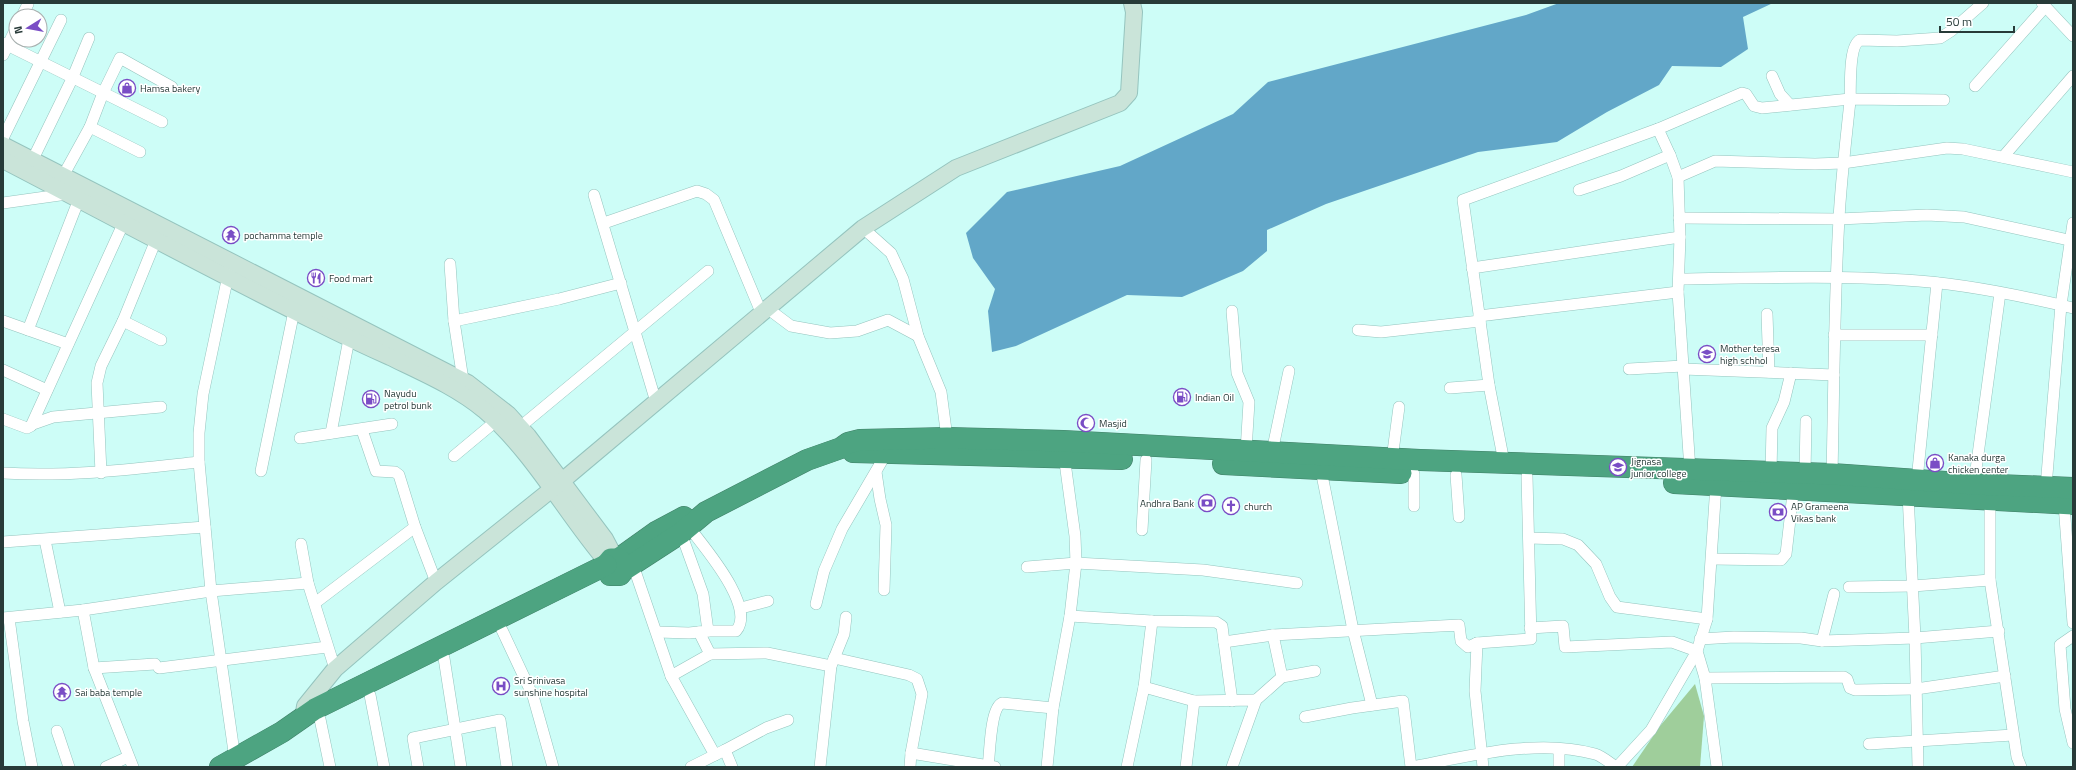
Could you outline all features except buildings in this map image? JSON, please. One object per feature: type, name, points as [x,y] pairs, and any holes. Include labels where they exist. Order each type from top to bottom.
[{"type":"highway","points":[[309,721],[354,690],[617,565],[685,530],[706,512],[807,460],[841,448],[848,443],[860,440],[947,438],[1064,449],[1146,460],[1414,474],[1527,476],[1617,474],[1690,470],[1771,472],[1798,478],[1912,487],[1974,484],[2046,487],[2070,499]]},
{"type":"highway","points":[[841,448],[861,453],[886,454],[1064,449],[1272,452],[1392,459],[1504,462],[1716,485],[1832,474],[1990,500],[2070,499]]},
{"type":"highway","points":[[227,763],[282,732],[370,695],[502,630],[617,565],[656,532],[692,513],[706,512]]},
{"type":"street","points":[[330,767],[309,721],[305,706],[335,669],[436,582],[557,485],[863,228],[956,168],[1120,103],[1129,93],[1134,12],[1132,3]]},
{"type":"street","points":[[1832,474],[1834,335],[1839,218],[1850,99],[1851,62],[1857,42],[1940,38],[1951,31],[1983,3]]},
{"type":"street","points":[[1975,86],[2044,5],[2073,36]]},
{"type":"street","points":[[3,138],[39,62],[61,20]]},
{"type":"street","points":[[32,161],[72,79],[89,38]]},
{"type":"street","points":[[4,48],[39,62],[162,122]]},
{"type":"street","points":[[64,176],[90,127],[103,93],[120,58],[172,87]]},
{"type":"street","points":[[1772,76],[1780,94],[1790,105]]},
{"type":"street","points":[[2003,157],[2073,76]]},
{"type":"street","points":[[1504,462],[1489,385],[1463,200],[1658,129],[1739,94],[1746,94],[1757,108],[1850,99],[1944,100]]},
{"type":"street","points":[[90,127],[140,152]]},
{"type":"street","points":[[1658,129],[1678,177],[1680,237],[1680,279],[1678,292],[1690,470]]},
{"type":"street","points":[[3,145],[64,176],[77,193],[156,240],[230,270],[294,311],[460,392],[511,435],[557,485]]},
{"type":"street","points":[[1678,177],[1715,161],[1816,164],[1844,163],[1947,148],[1963,149],[2073,172]]},
{"type":"street","points":[[1579,190],[1621,176],[1670,155]]},
{"type":"street","points":[[8,166],[77,193],[230,270],[463,380],[483,394],[520,427],[557,485],[572,520],[617,565],[658,632],[671,676],[720,753],[732,767]]},
{"type":"street","points":[[604,222],[697,191],[706,194],[714,200],[764,310],[791,326],[830,333],[857,331],[888,320],[918,336]]},
{"type":"street","points":[[3,203],[77,193]]},
{"type":"street","points":[[28,330],[77,193]]},
{"type":"street","points":[[594,195],[604,222],[634,333],[656,402]]},
{"type":"street","points":[[1679,218],[1839,218],[1927,215],[1964,218],[2072,241]]},
{"type":"street","points":[[33,424],[124,222]]},
{"type":"street","points":[[2046,487],[2061,305],[2072,241],[2073,223]]},
{"type":"street","points":[[863,228],[891,253],[903,280],[918,336],[941,392],[947,438]]},
{"type":"street","points":[[1472,268],[1680,237]]},
{"type":"street","points":[[100,473],[97,383],[101,366],[123,321],[156,240]]},
{"type":"street","points":[[450,264],[454,321],[463,380]]},
{"type":"street","points":[[227,763],[220,661],[211,591],[199,462],[199,433],[203,394],[230,270]]},
{"type":"street","points":[[520,427],[708,271]]},
{"type":"street","points":[[1680,279],[1837,278],[1905,280],[1937,283],[2000,293],[2073,308]]},
{"type":"street","points":[[454,321],[559,299],[621,283]]},
{"type":"street","points":[[1918,767],[1912,487],[1932,335],[1937,283]]},
{"type":"street","points":[[1358,330],[1381,332],[1480,321],[1678,292]]},
{"type":"street","points":[[1974,484],[2000,293]]},
{"type":"street","points":[[260,471],[294,311]]},
{"type":"street","points":[[1232,311],[1237,373],[1249,398],[1246,451]]},
{"type":"street","points":[[1767,314],[1769,372]]},
{"type":"street","points":[[3,321],[68,344]]},
{"type":"street","points":[[123,321],[161,340]]},
{"type":"street","points":[[1834,335],[1932,335]]},
{"type":"street","points":[[331,433],[349,339]]},
{"type":"street","points":[[1629,369],[1683,367],[1834,375]]},
{"type":"street","points":[[3,370],[48,390]]},
{"type":"street","points":[[1272,452],[1289,371]]},
{"type":"street","points":[[1771,472],[1772,428],[1784,402],[1791,373]]},
{"type":"street","points":[[1450,388],[1489,385]]},
{"type":"street","points":[[3,419],[27,428],[53,416],[99,414],[161,407]]},
{"type":"street","points":[[1392,459],[1399,407]]},
{"type":"street","points":[[454,456],[496,421]]},
{"type":"street","points":[[1712,559],[1781,560],[1786,554],[1806,421]]},
{"type":"street","points":[[300,438],[362,430],[392,424]]},
{"type":"street","points":[[362,430],[376,471],[395,472],[399,475],[415,527],[436,582]]},
{"type":"street","points":[[1047,767],[1053,708],[1070,616],[1076,564],[1075,536],[1064,449]]},
{"type":"street","points":[[816,604],[824,571],[842,529],[886,454]]},
{"type":"street","points":[[1142,530],[1146,460]]},
{"type":"street","points":[[3,473],[100,473],[199,462]]},
{"type":"street","points":[[1321,470],[1353,630],[1372,705]]},
{"type":"street","points":[[876,472],[886,525],[884,590]]},
{"type":"street","points":[[1414,474],[1414,506]]},
{"type":"street","points":[[1456,475],[1459,517]]},
{"type":"street","points":[[1224,642],[1273,635],[1459,625],[1461,642],[1468,647],[1477,643],[1531,639],[1527,476]]},
{"type":"street","points":[[1305,717],[1403,701],[1412,767],[1481,754],[1549,747],[1596,755],[1616,767],[1651,730],[1697,651],[1707,619],[1716,485]]},
{"type":"street","points":[[2070,499],[2070,557],[2073,623]]},
{"type":"street","points":[[1990,500],[1990,580],[2020,767]]},
{"type":"street","points":[[3,542],[205,527]]},
{"type":"street","points":[[315,603],[415,527]]},
{"type":"street","points":[[658,632],[736,631],[739,626],[741,608],[725,576],[685,530]]},
{"type":"street","points":[[685,530],[703,594],[703,632],[710,654]]},
{"type":"street","points":[[1529,538],[1563,539],[1578,545],[1596,564],[1610,597],[1617,607],[1707,619]]},
{"type":"street","points":[[45,540],[60,612]]},
{"type":"street","points":[[300,544],[308,583],[335,669]]},
{"type":"street","points":[[1027,567],[1076,564],[1202,570],[1297,584]]},
{"type":"street","points":[[1849,587],[1913,586],[1990,580]]},
{"type":"street","points":[[32,767],[6,618],[83,610],[211,591],[308,583]]},
{"type":"street","points":[[1822,642],[1834,594]]},
{"type":"street","points":[[741,608],[768,601]]},
{"type":"street","points":[[83,610],[94,668],[130,762],[106,767]]},
{"type":"street","points":[[1070,616],[1152,621],[1216,622],[1222,626],[1232,701]]},
{"type":"street","points":[[820,767],[832,662],[844,634],[846,617]]},
{"type":"street","points":[[1127,767],[1144,687],[1152,621]]},
{"type":"street","points":[[1530,628],[1563,626],[1565,647],[1672,642],[1697,651]]},
{"type":"street","points":[[502,630],[533,696],[553,767]]},
{"type":"street","points":[[1700,639],[1734,637],[1801,638],[1822,642],[1915,638],[1999,631]]},
{"type":"street","points":[[1273,635],[1282,677]]},
{"type":"street","points":[[2073,636],[2060,645],[2065,709],[2073,743]]},
{"type":"street","points":[[1477,643],[1475,691],[1483,767]]},
{"type":"street","points":[[94,668],[157,666],[220,661],[327,647]]},
{"type":"street","points":[[1697,651],[1705,678],[1717,767]]},
{"type":"street","points":[[671,676],[710,654],[767,653],[909,675],[917,679],[922,694],[911,753],[910,767]]},
{"type":"street","points":[[444,658],[462,767]]},
{"type":"street","points":[[1232,767],[1256,700],[1282,677],[1316,671]]},
{"type":"street","points":[[1705,678],[1844,677],[1847,679],[1851,689],[1916,689],[2005,676]]},
{"type":"street","points":[[1144,687],[1194,701],[1256,700]]},
{"type":"street","points":[[370,695],[384,767]]},
{"type":"street","points":[[1186,767],[1194,701]]},
{"type":"street","points":[[911,753],[991,767],[994,713],[999,704],[1002,703],[1053,708]]},
{"type":"street","points":[[418,767],[413,738],[500,720],[507,767]]},
{"type":"street","points":[[691,767],[766,728],[788,720]]},
{"type":"street","points":[[57,731],[69,767]]},
{"type":"street","points":[[1869,744],[2014,735]]},
{"type":"street","points":[[1559,749],[1559,767]]},
{"type":"green space","points":[[1695,684],[1704,716],[1700,767],[1632,767],[1660,726]]},
{"type":"water","points":[[1559,3],[1773,3],[1743,17],[1748,49],[1721,67],[1672,66],[1659,85],[1607,112],[1557,142],[1478,152],[1326,204],[1267,230],[1267,251],[1243,271],[1182,297],[1127,295],[1016,346],[992,352],[988,311],[995,289],[973,258],[966,233],[1007,192],[1120,166],[1233,114],[1268,82],[1526,15]]},
{"type":"place","name":"Hamsa bakery","points":[[127,88]]},
{"type":"place","name":"pochamma temple","points":[[231,235]]},
{"type":"place","name":"Food mart","points":[[316,278]]},
{"type":"place","name":"Mother teresa high schhol","points":[[1707,354]]},
{"type":"place","name":"Indian Oil","points":[[1182,397]]},
{"type":"place","name":"Nayudu petrol bunk","points":[[371,399]]},
{"type":"place","name":"Masjid","points":[[1086,423]]},
{"type":"place","name":"Kanaka durga chicken center","points":[[1935,463]]},
{"type":"place","name":"Jignasa junior college","points":[[1618,467]]},
{"type":"place","name":"Andhra Bank","points":[[1207,503]]},
{"type":"place","name":"church","points":[[1231,506]]},
{"type":"place","name":"AP Grameena Vikas bank","points":[[1778,512]]},
{"type":"place","name":"Sri Srinivasa sunshine hospital","points":[[501,686]]},
{"type":"place","name":"Sai baba temple","points":[[62,692]]}]
